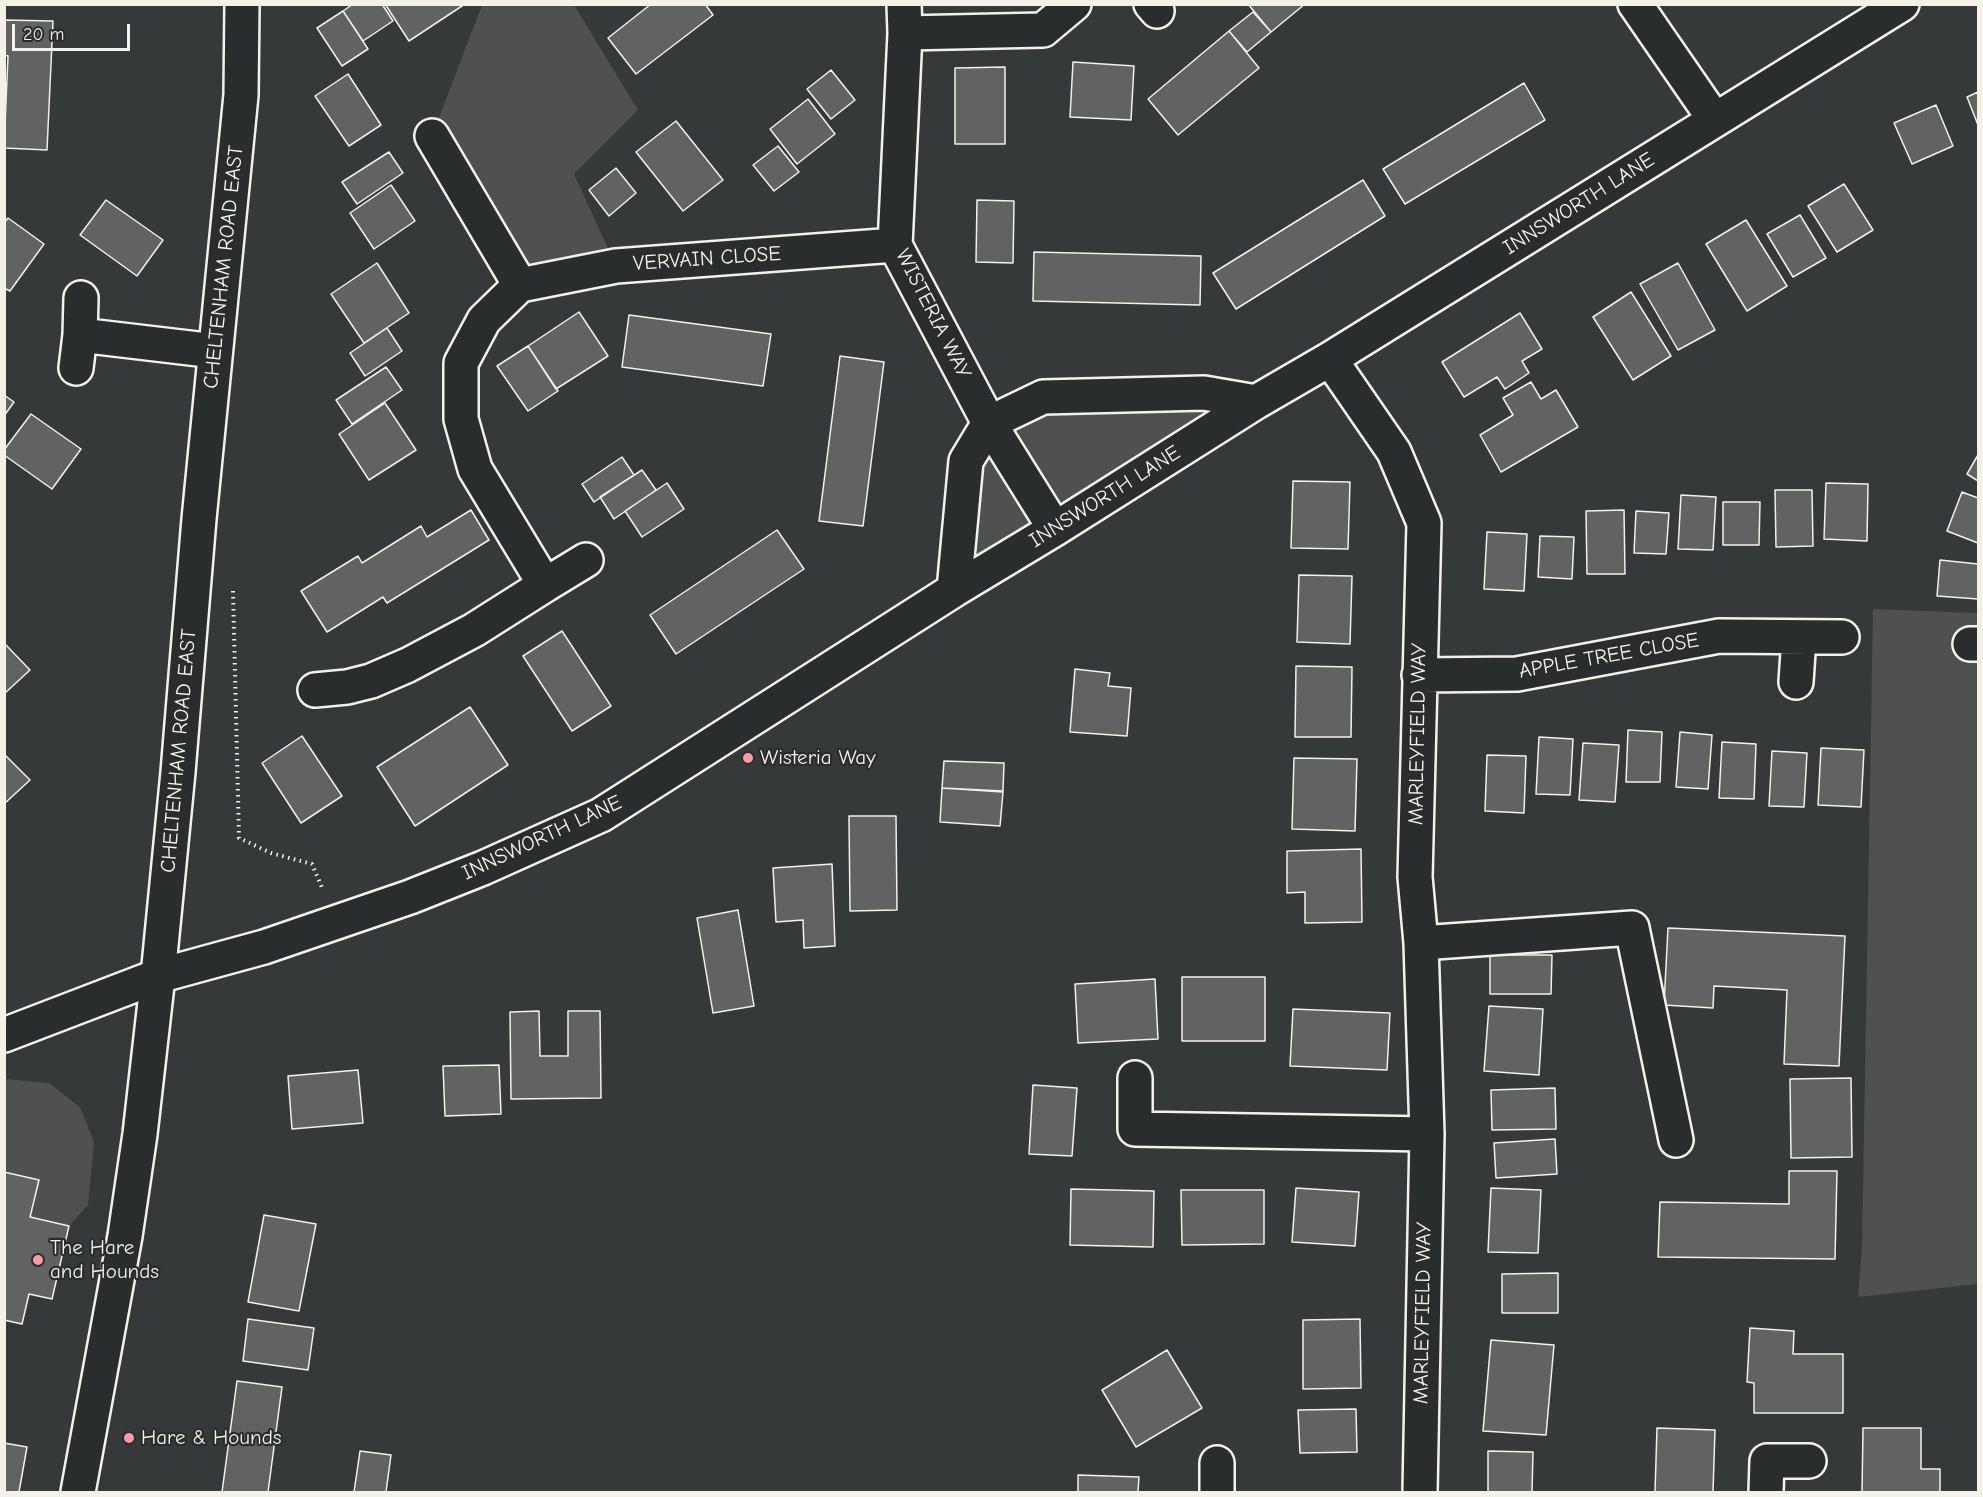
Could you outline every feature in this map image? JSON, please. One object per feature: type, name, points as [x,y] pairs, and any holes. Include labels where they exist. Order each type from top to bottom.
[{"type":"street","name":"CHELTENHAM ROAD EAST","points":[[78,1492],[125,1236],[140,1134],[158,976],[198,530],[241,95],[242,4]]},
{"type":"street","points":[[905,19],[1043,30],[1074,4]]},
{"type":"street","points":[[1635,4],[1715,120]]},
{"type":"street","name":"INNSWORTH LANE","points":[[4,1035],[158,976],[264,947],[410,897],[483,868],[601,815],[954,590],[1902,4]]},
{"type":"street","name":"WISTERIA WAY","points":[[905,19],[895,245],[990,423],[1055,529]]},
{"type":"street","points":[[432,136],[520,285],[484,320],[461,363],[461,419],[475,469],[545,585]]},
{"type":"street","name":"VERVAIN CLOSE","points":[[520,285],[615,266],[895,245]]},
{"type":"street","points":[[76,368],[81,298]]},
{"type":"street","points":[[80,334],[215,351]]},
{"type":"street","name":"MARLEYFIELD WAY","points":[[1330,359],[1394,452],[1424,523],[1415,877],[1421,943],[1427,1134],[1419,1492]]},
{"type":"street","points":[[954,590],[966,461],[990,423],[1043,397],[1204,393],[1256,402]]},
{"type":"street","points":[[315,690],[347,687],[371,681],[408,665],[474,630],[586,560]]},
{"type":"street","name":"APPLE TREE CLOSE","points":[[1419,675],[1517,674],[1719,636],[1842,638]]},
{"type":"street","points":[[1796,682],[1799,637]]},
{"type":"street","points":[[1421,943],[1632,928],[1676,1140]]},
{"type":"street","points":[[1135,1078],[1135,1129],[1427,1134]]},
{"type":"street","points":[[1766,1492],[1767,1461],[1809,1461]]},
{"type":"path","points":[[233,588],[239,838],[271,853],[312,864],[322,889],[350,917]]},
{"type":"shaded area","points":[[482,5],[574,5],[638,110],[574,174],[616,266],[520,285],[432,136]]},
{"type":"shaded area","points":[[1043,397],[1256,402],[954,590],[966,461]]},
{"type":"shaded area","points":[[1873,609],[1978,613],[1978,1284],[1858,1297],[1862,1247]]},
{"type":"shaded area","points":[[5,1079],[49,1083],[80,1107],[94,1142],[88,1205],[69,1226],[30,1217],[5,1172]]},
{"type":"building","points":[[353,4],[382,4],[393,21],[363,41],[343,11]]},
{"type":"building","points":[[385,4],[465,4],[409,41]]},
{"type":"building","points":[[651,4],[705,4],[713,15],[636,74],[608,38]]},
{"type":"building","points":[[1248,4],[1305,4],[1271,32]]},
{"type":"building","points":[[343,11],[368,49],[342,66],[317,28]]},
{"type":"building","points":[[1253,12],[1271,32],[1247,52],[1229,31]]},
{"type":"building","points":[[4,20],[53,21],[47,150],[4,148],[8,56],[4,55]]},
{"type":"building","points":[[1229,31],[1259,68],[1178,135],[1148,99]]},
{"type":"building","points":[[1073,62],[1134,66],[1131,120],[1070,117]]},
{"type":"building","points":[[1005,67],[1005,144],[955,144],[955,68]]},
{"type":"building","points":[[831,70],[855,100],[831,119],[807,89]]},
{"type":"building","points":[[348,74],[381,125],[349,146],[315,96]]},
{"type":"building","points":[[1524,83],[1545,120],[1405,204],[1383,169]]},
{"type":"building","points":[[1978,92],[1978,125],[1967,97]]},
{"type":"building","points":[[808,99],[835,134],[797,164],[770,129]]},
{"type":"building","points":[[1936,105],[1953,146],[1912,164],[1894,123]]},
{"type":"building","points":[[676,121],[723,180],[683,211],[636,152]]},
{"type":"building","points":[[778,146],[799,172],[774,191],[753,165]]},
{"type":"building","points":[[389,152],[403,173],[357,204],[342,182]]},
{"type":"building","points":[[616,168],[636,193],[609,216],[589,190]]},
{"type":"building","points":[[1363,180],[1385,216],[1236,309],[1213,273]]},
{"type":"building","points":[[1844,184],[1873,230],[1837,252],[1808,206]]},
{"type":"building","points":[[391,185],[415,221],[374,249],[350,213]]},
{"type":"building","points":[[106,200],[163,240],[137,276],[80,235]]},
{"type":"building","points":[[977,200],[1014,201],[1013,263],[976,262]]},
{"type":"building","points":[[1800,215],[1826,258],[1793,277],[1767,234]]},
{"type":"building","points":[[8,218],[44,244],[10,291],[4,288],[4,223]]},
{"type":"building","points":[[1746,220],[1787,286],[1747,311],[1706,244]]},
{"type":"building","points":[[1034,252],[1201,256],[1200,305],[1033,301]]},
{"type":"building","points":[[377,263],[409,313],[364,343],[331,294]]},
{"type":"building","points":[[1678,263],[1715,330],[1678,350],[1640,284]]},
{"type":"building","points":[[1631,292],[1671,356],[1633,380],[1593,317]]},
{"type":"building","points":[[579,312],[608,356],[556,389],[528,346]]},
{"type":"building","points":[[1520,313],[1542,349],[1522,361],[1529,373],[1505,389],[1497,377],[1464,397],[1442,362]]},
{"type":"building","points":[[629,315],[771,334],[763,386],[622,367]]},
{"type":"building","points":[[387,328],[402,351],[365,376],[350,353]]},
{"type":"building","points":[[528,346],[558,391],[528,411],[497,366]]},
{"type":"building","points":[[840,356],[884,362],[863,526],[819,521]]},
{"type":"building","points":[[386,367],[402,390],[352,424],[336,400]]},
{"type":"building","points":[[1531,382],[1541,399],[1556,390],[1578,427],[1501,472],[1480,435],[1513,415],[1503,398]]},
{"type":"building","points":[[4,395],[14,402],[4,416]]},
{"type":"building","points":[[385,403],[416,450],[369,480],[339,434]]},
{"type":"building","points":[[31,414],[81,449],[52,489],[4,455],[4,450]]},
{"type":"building","points":[[1978,455],[1978,481],[1967,474]]},
{"type":"building","points":[[622,457],[634,475],[594,502],[582,484]]},
{"type":"building","points":[[642,470],[656,490],[614,519],[600,497]]},
{"type":"building","points":[[1293,481],[1350,482],[1348,549],[1291,548]]},
{"type":"building","points":[[667,483],[684,509],[642,537],[625,511]]},
{"type":"building","points":[[1826,483],[1868,484],[1867,541],[1824,539]]},
{"type":"building","points":[[1775,490],[1812,490],[1813,546],[1776,547]]},
{"type":"building","points":[[1962,492],[1978,498],[1978,543],[1947,531]]},
{"type":"building","points":[[1681,495],[1716,497],[1713,550],[1678,549]]},
{"type":"building","points":[[1723,502],[1760,502],[1759,545],[1723,545]]},
{"type":"building","points":[[471,510],[489,540],[387,603],[383,597],[327,632],[301,591],[358,556],[362,563],[421,526],[427,537]]},
{"type":"building","points":[[1624,510],[1625,574],[1587,574],[1586,511]]},
{"type":"building","points":[[1636,511],[1669,513],[1666,554],[1634,553]]},
{"type":"building","points":[[777,530],[804,569],[676,654],[650,615]]},
{"type":"building","points":[[1487,532],[1527,534],[1524,591],[1484,589]]},
{"type":"building","points":[[1540,536],[1574,537],[1572,579],[1538,577]]},
{"type":"building","points":[[1940,560],[1978,564],[1978,599],[1937,596]]},
{"type":"building","points":[[1299,575],[1352,576],[1350,644],[1297,642]]},
{"type":"building","points":[[562,631],[611,706],[572,731],[523,656]]},
{"type":"building","points":[[4,643],[30,670],[4,694]]},
{"type":"building","points":[[1296,666],[1352,667],[1351,737],[1295,737]]},
{"type":"building","points":[[1075,669],[1110,673],[1108,686],[1131,688],[1127,736],[1070,732]]},
{"type":"building","points":[[470,707],[508,765],[415,826],[377,767]]},
{"type":"building","points":[[1628,730],[1662,732],[1660,782],[1626,782]]},
{"type":"building","points":[[1680,732],[1712,735],[1708,789],[1676,787]]},
{"type":"building","points":[[302,736],[342,796],[301,823],[262,763]]},
{"type":"building","points":[[1539,737],[1573,739],[1570,795],[1536,794]]},
{"type":"building","points":[[1722,742],[1756,744],[1754,799],[1719,798]]},
{"type":"building","points":[[1583,743],[1619,745],[1615,802],[1579,800]]},
{"type":"building","points":[[1821,748],[1864,750],[1861,807],[1818,805]]},
{"type":"building","points":[[1772,751],[1807,753],[1804,807],[1769,806]]},
{"type":"building","points":[[4,754],[30,780],[4,804]]},
{"type":"building","points":[[1487,755],[1526,756],[1524,813],[1485,811]]},
{"type":"building","points":[[1294,758],[1357,759],[1355,831],[1292,829]]},
{"type":"building","points":[[944,761],[1004,763],[1003,791],[942,788]]},
{"type":"building","points":[[942,788],[1003,792],[1000,826],[940,822]]},
{"type":"building","points":[[849,816],[896,816],[897,910],[850,911]]},
{"type":"building","points":[[1361,849],[1362,922],[1305,923],[1305,892],[1287,893],[1287,851]]},
{"type":"building","points":[[832,864],[835,946],[804,948],[803,920],[776,922],[773,868]]},
{"type":"building","points":[[738,910],[754,1006],[713,1013],[697,918]]},
{"type":"building","points":[[1668,928],[1845,936],[1839,1066],[1784,1064],[1787,990],[1714,986],[1713,1008],[1664,1005]]},
{"type":"building","points":[[1490,955],[1552,955],[1551,994],[1490,994]]},
{"type":"building","points":[[1182,977],[1265,977],[1265,1041],[1182,1041]]},
{"type":"building","points":[[1155,979],[1158,1039],[1078,1043],[1075,984]]},
{"type":"building","points":[[1489,1006],[1543,1009],[1539,1075],[1484,1071]]},
{"type":"building","points":[[1293,1009],[1390,1013],[1387,1070],[1290,1066]]},
{"type":"building","points":[[539,1011],[540,1056],[568,1056],[568,1011],[600,1011],[601,1098],[511,1099],[510,1012]]},
{"type":"building","points":[[499,1065],[501,1114],[445,1116],[443,1066]]},
{"type":"building","points":[[358,1070],[363,1123],[292,1129],[288,1076]]},
{"type":"building","points":[[1851,1078],[1852,1157],[1791,1158],[1790,1079]]},
{"type":"building","points":[[1033,1085],[1077,1088],[1072,1156],[1029,1154]]},
{"type":"building","points":[[1555,1088],[1556,1129],[1492,1130],[1491,1090]]},
{"type":"building","points":[[1555,1139],[1557,1174],[1496,1178],[1494,1143]]},
{"type":"building","points":[[1789,1171],[1837,1171],[1835,1259],[1658,1257],[1660,1202],[1789,1204]]},
{"type":"building","points":[[4,1172],[39,1180],[30,1217],[69,1226],[52,1299],[29,1294],[22,1324],[4,1320]]},
{"type":"building","points":[[1296,1188],[1359,1192],[1355,1246],[1292,1242]]},
{"type":"building","points":[[1491,1188],[1541,1190],[1538,1253],[1488,1252]]},
{"type":"building","points":[[1071,1189],[1154,1191],[1153,1247],[1070,1245]]},
{"type":"building","points":[[1181,1190],[1264,1190],[1264,1244],[1182,1245]]},
{"type":"building","points":[[264,1215],[316,1224],[299,1311],[248,1302]]},
{"type":"building","points":[[1558,1273],[1558,1313],[1502,1313],[1502,1274]]},
{"type":"building","points":[[248,1319],[314,1328],[308,1370],[243,1361]]},
{"type":"building","points":[[1360,1319],[1361,1388],[1303,1389],[1303,1320]]},
{"type":"building","points":[[1750,1328],[1794,1331],[1793,1354],[1843,1354],[1843,1413],[1754,1413],[1754,1383],[1747,1382]]},
{"type":"building","points":[[1491,1340],[1554,1345],[1546,1435],[1483,1431]]},
{"type":"building","points":[[1167,1350],[1202,1408],[1136,1447],[1102,1390]]},
{"type":"building","points":[[237,1381],[282,1387],[268,1492],[222,1492]]},
{"type":"building","points":[[1356,1409],[1357,1452],[1300,1453],[1298,1410]]},
{"type":"building","points":[[1657,1428],[1715,1430],[1713,1492],[1655,1492]]},
{"type":"building","points":[[1863,1428],[1921,1428],[1921,1469],[1940,1469],[1940,1492],[1862,1492]]},
{"type":"building","points":[[4,1443],[27,1447],[19,1492],[4,1492]]},
{"type":"building","points":[[360,1451],[391,1455],[386,1492],[354,1492]]},
{"type":"building","points":[[1488,1451],[1533,1452],[1532,1492],[1488,1492]]},
{"type":"building","points":[[1078,1475],[1139,1477],[1138,1492],[1078,1492]]},
{"type":"place","name":"Wisteria Way","points":[[748,758]]},
{"type":"place","name":"The Hare and Hounds","points":[[38,1260]]},
{"type":"place","name":"Hare & Hounds","points":[[129,1438]]}]
